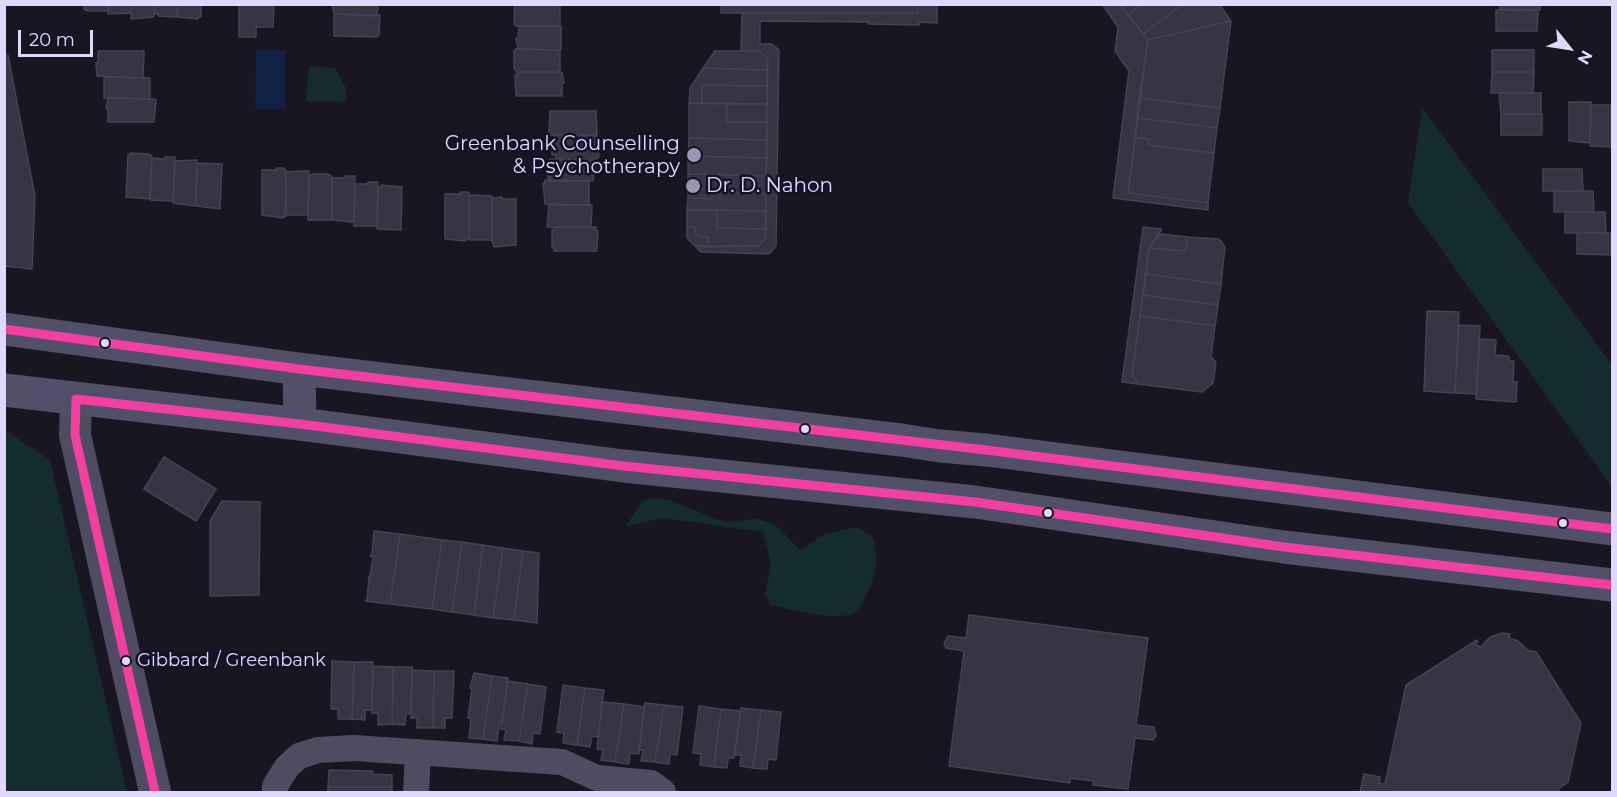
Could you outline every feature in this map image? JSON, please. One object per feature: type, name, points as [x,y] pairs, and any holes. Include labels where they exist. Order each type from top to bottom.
[{"type":"main road","points":[[4,329],[299,369],[986,450],[1612,530]]},
{"type":"main road","points":[[299,369],[300,424]]},
{"type":"main road","points":[[4,390],[300,424],[624,466],[975,502],[1284,547],[1612,585]]},
{"type":"street","points":[[76,399],[75,435],[155,792]]},
{"type":"street","points":[[274,792],[275,786],[287,767],[299,756],[318,750],[354,748],[562,762],[597,778],[651,783],[663,792]]},
{"type":"street","points":[[416,792],[418,752]]},
{"type":"green space","points":[[309,66],[335,68],[346,88],[346,102],[306,101]]},
{"type":"green space","points":[[1422,108],[1612,365],[1612,487],[1408,203]]},
{"type":"green space","points":[[5,432],[50,460],[127,792],[5,792]]},
{"type":"green space","points":[[654,498],[672,501],[724,522],[756,519],[769,522],[779,528],[800,550],[825,534],[857,527],[873,537],[875,544],[876,563],[870,587],[857,610],[843,616],[811,614],[771,605],[765,595],[771,563],[763,532],[663,518],[626,526],[642,501]]},
{"type":"water","points":[[256,49],[285,50],[285,109],[255,109]]},
{"type":"building","points":[[85,4],[109,4],[106,11],[88,11],[84,9]]},
{"type":"building","points":[[109,4],[131,4],[131,13],[108,14]]},
{"type":"building","points":[[131,4],[155,4],[154,17],[131,19]]},
{"type":"building","points":[[155,4],[178,4],[177,15],[175,17],[158,16],[155,14]]},
{"type":"building","points":[[178,4],[201,4],[201,17],[198,19],[177,17]]},
{"type":"building","points":[[239,4],[274,4],[273,27],[256,27],[256,37],[239,37]]},
{"type":"building","points":[[332,4],[378,4],[377,16],[334,14]]},
{"type":"building","points":[[515,4],[558,4],[560,24],[557,26],[516,26],[514,24]]},
{"type":"building","points":[[721,4],[918,4],[918,13],[721,13]]},
{"type":"building","points":[[918,4],[937,4],[937,23],[919,22],[919,25],[760,21],[760,44],[772,44],[779,50],[776,246],[769,254],[701,252],[695,246],[758,246],[765,239],[768,59],[759,51],[741,51],[742,13],[918,13]]},
{"type":"building","points":[[1102,4],[1120,4],[1148,40],[1128,193],[1208,203],[1208,210],[1113,198],[1129,71],[1115,51],[1118,27]]},
{"type":"building","points":[[1120,4],[1142,4],[1128,15]]},
{"type":"building","points":[[1142,4],[1183,4],[1143,34],[1128,15]]},
{"type":"building","points":[[1183,4],[1219,4],[1231,21],[1148,40],[1143,34]]},
{"type":"building","points":[[1500,4],[1540,4],[1540,10],[1500,9]]},
{"type":"building","points":[[1496,10],[1538,10],[1537,31],[1496,31]]},
{"type":"building","points":[[336,14],[380,15],[379,34],[377,37],[334,36],[334,16]]},
{"type":"building","points":[[1231,21],[1220,108],[1139,98],[1148,40]]},
{"type":"building","points":[[519,26],[561,26],[561,50],[518,49],[516,38],[518,38]]},
{"type":"building","points":[[516,49],[558,50],[560,70],[558,72],[516,72],[514,51]]},
{"type":"building","points":[[1492,50],[1534,50],[1534,72],[1492,72]]},
{"type":"building","points":[[98,51],[144,51],[143,78],[97,76]]},
{"type":"building","points":[[715,51],[759,51],[768,59],[767,70],[703,68]]},
{"type":"building","points":[[4,54],[8,55],[35,196],[32,269],[4,266]]},
{"type":"building","points":[[703,68],[767,70],[767,86],[702,85],[702,103],[689,103],[690,88]]},
{"type":"building","points":[[517,72],[562,72],[564,83],[562,83],[562,96],[516,96],[515,75]]},
{"type":"building","points":[[1492,72],[1534,72],[1533,93],[1491,93]]},
{"type":"building","points":[[104,77],[150,78],[150,99],[104,98]]},
{"type":"building","points":[[702,85],[767,86],[767,104],[702,103]]},
{"type":"building","points":[[1499,93],[1541,93],[1541,114],[1501,114]]},
{"type":"building","points":[[108,98],[156,100],[154,122],[108,122],[108,109],[106,109]]},
{"type":"building","points":[[1139,98],[1220,108],[1217,128],[1137,118]]},
{"type":"building","points":[[1569,102],[1591,102],[1590,143],[1569,141]]},
{"type":"building","points":[[689,103],[727,104],[727,122],[767,122],[767,140],[689,138]]},
{"type":"building","points":[[727,104],[767,104],[767,122],[727,122]]},
{"type":"building","points":[[1591,105],[1612,105],[1612,147],[1590,146]]},
{"type":"building","points":[[550,111],[596,111],[597,133],[595,135],[550,135]]},
{"type":"building","points":[[1501,114],[1542,114],[1542,135],[1501,135]]},
{"type":"building","points":[[1137,118],[1217,128],[1214,153],[1148,145],[1149,139],[1135,137]]},
{"type":"building","points":[[555,135],[597,135],[599,157],[594,160],[556,160],[556,155],[552,155]]},
{"type":"building","points":[[1135,137],[1149,139],[1148,145],[1214,153],[1208,203],[1128,193]]},
{"type":"building","points":[[689,138],[767,140],[767,158],[688,156]]},
{"type":"building","points":[[130,153],[152,156],[150,199],[126,197],[128,155]]},
{"type":"building","points":[[688,156],[767,158],[766,176],[688,174]]},
{"type":"building","points":[[165,157],[175,157],[173,201],[150,200],[152,158],[165,159]]},
{"type":"building","points":[[550,159],[596,160],[593,181],[550,181],[548,161]]},
{"type":"building","points":[[197,160],[196,206],[173,203],[175,161]]},
{"type":"building","points":[[197,163],[222,164],[220,209],[196,206]]},
{"type":"building","points":[[276,168],[286,170],[286,216],[283,218],[262,215],[262,170],[276,170]]},
{"type":"building","points":[[1543,169],[1582,169],[1583,191],[1543,191]]},
{"type":"building","points":[[309,171],[308,215],[285,215],[286,172]]},
{"type":"building","points":[[312,174],[332,176],[332,220],[308,220],[309,176]]},
{"type":"building","points":[[688,174],[766,176],[766,193],[712,192],[712,199],[688,198]]},
{"type":"building","points":[[345,176],[355,176],[354,220],[352,222],[332,220],[332,178],[345,178]]},
{"type":"building","points":[[545,180],[589,181],[589,205],[545,204],[543,183]]},
{"type":"building","points":[[368,182],[378,182],[377,226],[354,226],[355,184],[368,184]]},
{"type":"building","points":[[381,185],[402,187],[401,230],[377,229],[378,187]]},
{"type":"building","points":[[1554,191],[1593,191],[1594,212],[1554,212]]},
{"type":"building","points":[[460,192],[469,193],[469,239],[465,238],[466,241],[445,239],[445,194],[460,194]]},
{"type":"building","points":[[712,192],[766,193],[766,211],[687,210],[688,198],[712,199]]},
{"type":"building","points":[[469,196],[492,196],[492,240],[469,240]]},
{"type":"building","points":[[502,197],[502,199],[516,199],[516,245],[494,247],[492,198]]},
{"type":"building","points":[[549,205],[592,205],[591,227],[547,227]]},
{"type":"building","points":[[687,210],[717,210],[717,228],[766,229],[765,239],[758,246],[708,247],[708,237],[700,237],[695,232],[696,227],[687,227]]},
{"type":"building","points":[[717,210],[766,211],[766,229],[717,228]]},
{"type":"building","points":[[1565,212],[1605,212],[1606,233],[1565,233]]},
{"type":"building","points":[[554,227],[596,227],[598,231],[596,251],[554,251],[552,230]]},
{"type":"building","points":[[687,227],[696,227],[695,232],[700,237],[708,237],[708,247],[695,246],[687,238]]},
{"type":"building","points":[[1143,227],[1162,229],[1149,248],[1132,375],[1138,384],[1122,382]]},
{"type":"building","points":[[1577,233],[1612,233],[1612,255],[1577,254]]},
{"type":"building","points":[[1160,234],[1188,237],[1185,251],[1149,248]]},
{"type":"building","points":[[1188,237],[1219,239],[1225,247],[1221,284],[1146,274],[1149,248],[1185,251]]},
{"type":"building","points":[[1146,274],[1221,284],[1218,305],[1143,295]]},
{"type":"building","points":[[1143,295],[1218,305],[1215,326],[1140,316]]},
{"type":"building","points":[[1427,311],[1459,312],[1455,393],[1424,391]]},
{"type":"building","points":[[1140,316],[1215,326],[1211,357],[1216,362],[1213,383],[1202,392],[1138,384],[1132,375]]},
{"type":"building","points":[[1459,325],[1480,326],[1476,394],[1455,393]]},
{"type":"building","points":[[1480,339],[1496,340],[1495,355],[1509,356],[1509,361],[1514,361],[1513,382],[1517,382],[1516,402],[1476,399]]},
{"type":"building","points":[[164,457],[216,489],[196,521],[144,489]]},
{"type":"building","points":[[222,501],[260,502],[259,595],[210,596],[210,521]]},
{"type":"building","points":[[374,531],[400,534],[390,604],[365,601],[373,557],[370,556]]},
{"type":"building","points":[[400,534],[442,540],[432,609],[390,604]]},
{"type":"building","points":[[442,540],[462,542],[452,612],[432,609]]},
{"type":"building","points":[[462,542],[483,545],[474,615],[452,612]]},
{"type":"building","points":[[483,545],[503,548],[493,618],[474,615]]},
{"type":"building","points":[[503,548],[523,551],[514,620],[493,618]]},
{"type":"building","points":[[523,551],[539,553],[537,623],[514,620]]},
{"type":"building","points":[[969,615],[1148,638],[1136,725],[1154,727],[1156,736],[1153,740],[1135,738],[1128,789],[1093,785],[1094,781],[1070,778],[1070,783],[949,766],[964,651],[946,648],[944,643],[948,636],[966,638]]},
{"type":"building","points":[[1502,633],[1510,634],[1509,638],[1518,641],[1527,650],[1536,652],[1581,723],[1568,782],[1558,792],[1360,792],[1364,774],[1380,777],[1379,783],[1385,784],[1406,685],[1477,640],[1475,644],[1481,647],[1490,637]]},
{"type":"building","points":[[332,661],[354,662],[352,719],[338,719],[338,709],[331,709]]},
{"type":"building","points":[[354,662],[373,662],[372,710],[365,710],[365,720],[352,719]]},
{"type":"building","points":[[373,666],[393,667],[392,724],[378,725],[378,713],[372,713]]},
{"type":"building","points":[[393,667],[412,667],[411,714],[406,714],[405,725],[392,724]]},
{"type":"building","points":[[412,670],[434,671],[433,728],[417,728],[417,718],[411,718]]},
{"type":"building","points":[[434,671],[454,671],[452,718],[445,718],[445,728],[433,728]]},
{"type":"building","points":[[474,673],[492,676],[483,739],[469,738],[471,718],[468,718],[472,689],[470,688]]},
{"type":"building","points":[[492,676],[508,678],[497,741],[483,739]]},
{"type":"building","points":[[508,681],[528,684],[519,741],[504,740],[506,730],[501,729]]},
{"type":"building","points":[[528,684],[546,687],[540,734],[533,733],[532,744],[519,741]]},
{"type":"building","points":[[563,685],[585,688],[577,745],[563,743],[564,733],[557,732]]},
{"type":"building","points":[[585,688],[604,690],[598,737],[592,736],[590,747],[577,745]]},
{"type":"building","points":[[602,702],[624,704],[615,762],[601,760],[603,750],[597,749]]},
{"type":"building","points":[[645,703],[664,705],[655,762],[641,761],[643,750],[639,750]]},
{"type":"building","points":[[624,704],[644,707],[639,754],[630,753],[629,764],[615,762]]},
{"type":"building","points":[[664,705],[683,707],[677,755],[670,754],[669,764],[655,762]]},
{"type":"building","points":[[699,706],[721,709],[714,767],[700,765],[701,754],[693,753]]},
{"type":"building","points":[[741,708],[761,710],[753,768],[740,766],[741,755],[735,755]]},
{"type":"building","points":[[721,709],[740,711],[734,758],[728,758],[727,768],[714,767]]},
{"type":"building","points":[[761,710],[781,712],[776,760],[768,759],[767,769],[753,768]]},
{"type":"building","points":[[329,770],[373,771],[372,774],[392,775],[392,787],[328,787]]},
{"type":"building","points":[[328,787],[392,787],[392,792],[328,792]]},
{"type":"transit line","points":[[4,329],[299,369],[986,450],[1612,529]]},
{"type":"transit line","points":[[76,399],[300,424],[624,466],[975,502],[1284,547],[1612,585]]},
{"type":"transit line","points":[[76,399],[75,435],[155,792]]},
{"type":"place","name":"Greenbank Counselling & Psychotherapy","points":[[694,155]]},
{"type":"place","name":"Dr. D. Nahon","points":[[693,186]]},
{"type":"place","name":"Gibbard / Greenbank","points":[[126,661]]}]
